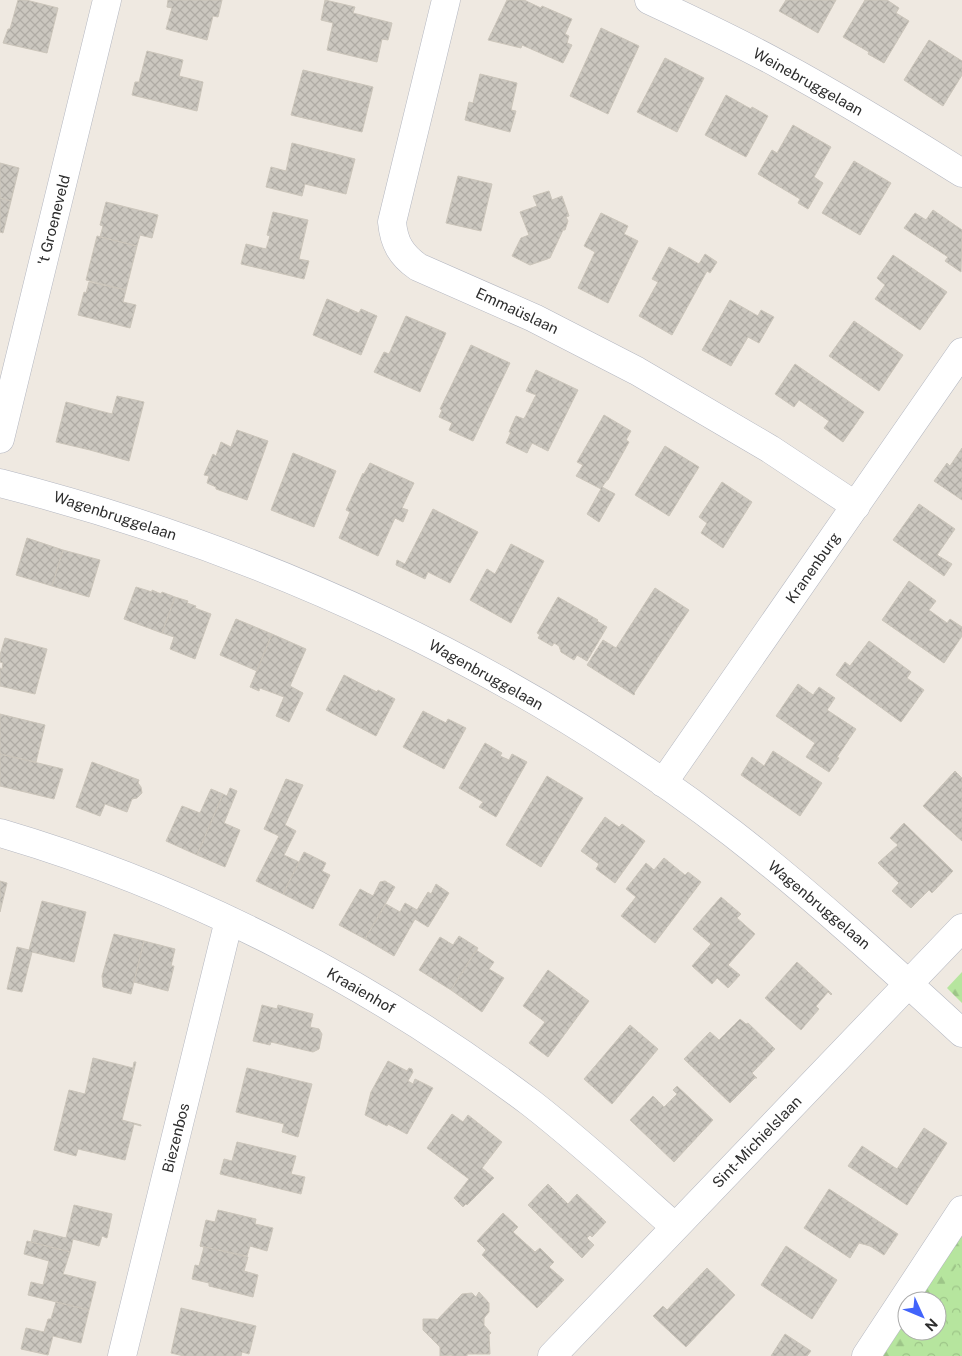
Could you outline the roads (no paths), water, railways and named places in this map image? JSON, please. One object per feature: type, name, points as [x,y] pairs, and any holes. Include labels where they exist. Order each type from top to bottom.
[{"type":"street","name":"'t Groeneveld","points":[[0,439],[107,0]]},
{"type":"street","name":"Emmaüslaan","points":[[446,0],[393,217],[393,232],[400,250],[407,259],[418,267],[534,318],[637,371],[770,449],[856,506]]},
{"type":"street","name":"Weinebruggelaan","points":[[649,0],[726,36],[782,66],[962,173]]},
{"type":"street","name":"Kranenburg","points":[[663,783],[962,352]]},
{"type":"street","name":"Wagenbruggelaan","points":[[0,483],[90,507],[192,541],[258,566],[372,615],[458,659],[544,707],[663,783],[730,832],[795,883],[962,1033]]},
{"type":"street","name":"Kraaienhof","points":[[0,833],[96,865],[148,885],[229,920],[342,979],[401,1014],[479,1066],[597,1157],[675,1227]]},
{"type":"street","name":"Biezenbos","points":[[122,1356],[229,920]]},
{"type":"street","name":"Sint-Michielslaan","points":[[552,1356],[962,928]]},
{"type":"street","points":[[866,1356],[962,1210]]}]
